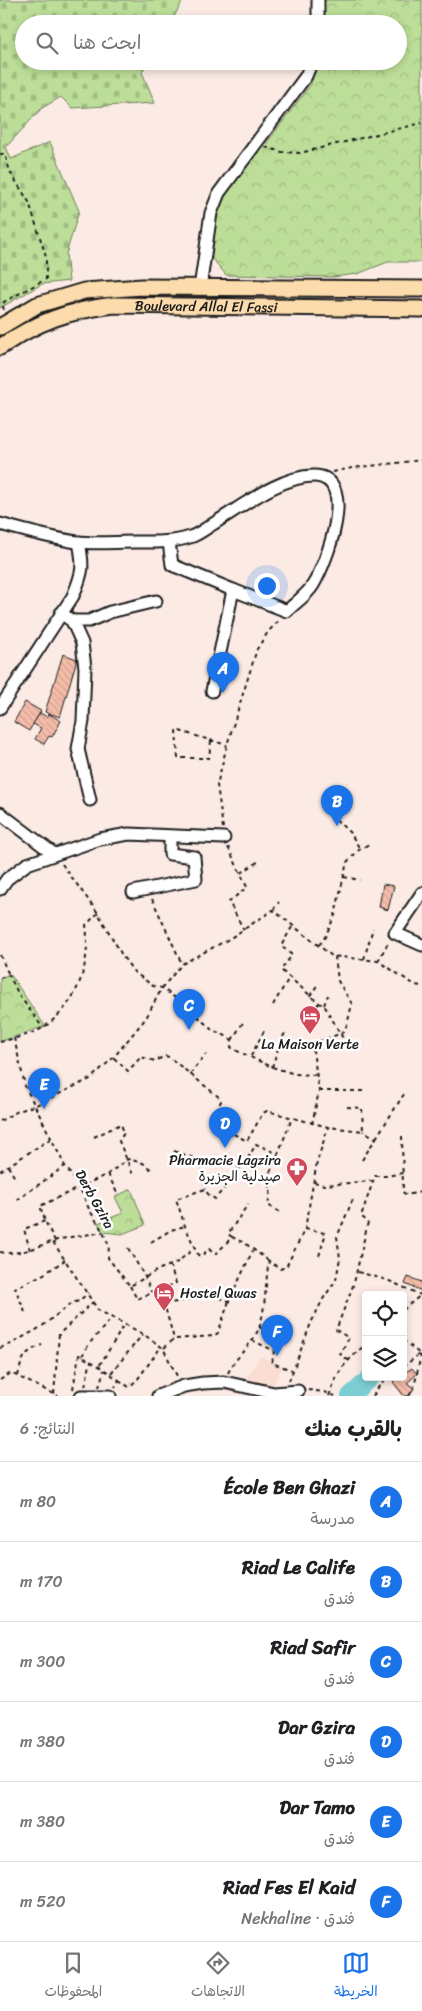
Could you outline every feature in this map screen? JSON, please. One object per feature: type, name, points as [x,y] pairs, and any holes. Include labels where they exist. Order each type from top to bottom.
[{"type":"main road","name":"Boulevard Allal El Fassi","points":[[0,327],[37,305],[84,291],[142,287],[422,289]]},
{"type":"main road","name":"Boulevard Allal El Fassi","points":[[0,347],[44,321],[69,313],[114,305],[422,308]]},
{"type":"street","points":[[318,0],[318,15]]},
{"type":"street","points":[[200,288],[204,251],[214,203],[219,193],[306,76],[308,70]]},
{"type":"street","points":[[0,524],[43,536],[79,542],[169,542],[192,537],[272,489],[298,478],[316,476],[326,479],[332,484],[337,496],[337,513],[330,544],[320,571],[312,586],[287,611],[172,565],[169,542]]},
{"type":"street","points":[[0,708],[73,596],[81,577],[83,564],[79,542]]},
{"type":"street","points":[[212,691],[232,590]]},
{"type":"street","points":[[72,621],[89,621],[110,612],[156,601]]},
{"type":"street","points":[[61,613],[72,621],[82,643],[84,660],[83,721],[78,749],[90,800]]},
{"type":"street","points":[[0,813],[54,854]]},
{"type":"street","points":[[0,889],[14,872],[28,864],[100,840],[129,834],[224,838]]},
{"type":"street","points":[[133,892],[196,880],[194,857],[170,854],[170,837]]},
{"type":"street","points":[[422,893],[396,933],[422,945]]},
{"type":"street","points":[[158,1396],[184,1386],[224,1382],[274,1393],[298,1391]]},
{"type":"street","points":[[82,1396],[110,1396]]},
{"type":"path","points":[[258,140],[268,148],[282,152],[300,152],[422,123]]},
{"type":"path","points":[[0,154],[5,154],[10,172],[29,202],[46,257],[47,274],[46,278],[2,303],[5,312]]},
{"type":"path","points":[[316,476],[352,468],[422,460]]},
{"type":"path","points":[[244,930],[229,904],[230,901],[247,888],[224,838],[217,784],[257,649],[268,632],[287,611]]},
{"type":"path","points":[[212,741],[209,758],[178,758],[176,730],[227,745]]},
{"type":"path","points":[[330,814],[352,834],[360,849]]},
{"type":"path","points":[[319,945],[325,937],[335,915],[340,900],[347,862],[360,849],[372,843]]},
{"type":"path","points":[[54,854],[98,913],[123,957],[134,972],[153,986],[162,988],[189,1008],[212,1030],[232,1040]]},
{"type":"path","points":[[241,873],[259,861]]},
{"type":"path","points":[[344,877],[360,880]]},
{"type":"path","points":[[152,900],[182,964]]},
{"type":"path","points":[[0,1121],[90,1079],[114,1057],[146,1018],[162,988],[182,964],[244,930],[273,910],[279,902]]},
{"type":"path","points":[[273,910],[334,956],[378,961],[415,984],[422,986]]},
{"type":"path","points":[[0,1042],[43,1028],[64,1011],[78,987],[87,962],[88,939],[86,925],[98,913]]},
{"type":"path","points":[[293,926],[281,946],[292,955],[281,970],[310,996],[324,1005],[342,1033],[348,1047]]},
{"type":"path","points":[[364,959],[373,928]]},
{"type":"path","points":[[378,961],[393,934]]},
{"type":"path","points":[[0,955],[19,995],[43,1028]]},
{"type":"path","points":[[312,1124],[319,1091],[312,1044],[342,1033],[347,1025],[352,1002],[338,981],[334,956]]},
{"type":"path","points":[[0,978],[9,975]]},
{"type":"path","points":[[273,1004],[289,978]]},
{"type":"path","points":[[310,996],[318,984]]},
{"type":"path","points":[[324,1005],[328,995]]},
{"type":"path","points":[[312,1013],[319,1003]]},
{"type":"path","points":[[244,1021],[232,1040],[231,1047],[272,1067],[295,1074],[317,1075]]},
{"type":"path","points":[[251,1056],[265,1029]]},
{"type":"path","points":[[272,1067],[278,1047],[287,1030]]},
{"type":"path","name":"Derb Gzira","points":[[14,1038],[25,1086],[65,1166],[79,1186],[89,1209],[104,1232],[109,1246],[108,1258],[130,1286]]},
{"type":"path","points":[[190,1074],[206,1054]]},
{"type":"path","points":[[114,1057],[128,1071],[141,1057],[157,1061],[165,1056],[220,1098],[222,1101],[213,1118],[213,1123],[244,1140],[249,1141],[264,1111],[312,1124],[363,1131],[376,1138]]},
{"type":"path","points":[[319,1091],[364,1091]]},
{"type":"path","points":[[362,1160],[406,1091]]},
{"type":"path","points":[[345,1108],[362,1108],[363,1131]]},
{"type":"path","points":[[284,1214],[268,1205],[271,1191],[267,1179],[292,1118]]},
{"type":"path","points":[[94,1137],[121,1124],[124,1133],[119,1142],[133,1174]]},
{"type":"path","points":[[248,1204],[228,1234],[246,1244],[280,1269],[286,1267],[305,1229],[317,1162],[328,1127]]},
{"type":"path","points":[[402,1136],[404,1194],[422,1192]]},
{"type":"path","points":[[0,1171],[52,1138]]},
{"type":"path","points":[[230,1163],[240,1168],[243,1167],[256,1144],[278,1154]]},
{"type":"path","points":[[174,1151],[199,1160],[208,1194],[216,1199],[226,1186]]},
{"type":"path","points":[[154,1172],[142,1163],[128,1160],[108,1174],[40,1206],[54,1241],[98,1310],[143,1334],[162,1348],[184,1386]]},
{"type":"path","points":[[8,1166],[15,1178]]},
{"type":"path","points":[[17,1200],[65,1166]]},
{"type":"path","points":[[348,1360],[340,1354],[349,1338],[336,1330],[356,1272],[368,1222],[361,1216],[375,1176],[403,1173]]},
{"type":"path","points":[[108,1174],[118,1195]]},
{"type":"path","points":[[314,1182],[324,1185],[373,1182]]},
{"type":"path","points":[[206,1189],[176,1199],[195,1248],[200,1256],[209,1249],[216,1254],[232,1237]]},
{"type":"path","points":[[284,1392],[311,1323],[323,1299],[336,1280],[340,1258],[337,1237],[353,1199]]},
{"type":"path","points":[[30,1250],[24,1229],[45,1221]]},
{"type":"path","points":[[152,1242],[172,1230],[185,1226]]},
{"type":"path","points":[[305,1229],[325,1233],[326,1236],[319,1256]]},
{"type":"path","points":[[0,1252],[11,1254],[30,1250],[54,1241],[104,1232]]},
{"type":"path","points":[[128,1248],[152,1292]]},
{"type":"path","points":[[170,1266],[176,1283],[137,1299],[130,1286],[170,1266],[195,1248]]},
{"type":"path","points":[[82,1356],[129,1387],[137,1380],[162,1348],[174,1339],[218,1334],[229,1301],[253,1250]]},
{"type":"path","points":[[25,1312],[15,1288],[44,1274],[65,1260]]},
{"type":"path","points":[[224,1382],[234,1361],[252,1340],[259,1327],[263,1311],[268,1261]]},
{"type":"path","points":[[356,1272],[387,1280],[421,1294],[407,1306]]},
{"type":"path","points":[[0,1348],[11,1344],[88,1294]]},
{"type":"path","points":[[174,1339],[165,1307],[167,1304],[209,1295],[229,1301]]},
{"type":"path","points":[[54,1394],[59,1334],[93,1302]]},
{"type":"path","points":[[70,1396],[79,1355],[82,1356],[89,1344],[112,1318]]},
{"type":"path","points":[[99,1366],[109,1347],[122,1329],[123,1324]]},
{"type":"path","points":[[259,1327],[289,1341]]},
{"type":"path","points":[[110,1373],[143,1334]]},
{"type":"path","points":[[252,1340],[273,1351],[272,1363],[293,1370]]},
{"type":"path","points":[[407,1343],[422,1354]]},
{"type":"path","points":[[18,1376],[21,1362],[27,1352],[42,1345]]},
{"type":"path","points":[[329,1395],[334,1380],[348,1360],[362,1348]]},
{"type":"path","points":[[407,1364],[422,1354]]},
{"type":"path","points":[[409,1396],[414,1388],[422,1354]]},
{"type":"path","points":[[82,1396],[90,1361]]},
{"type":"path","points":[[97,1396],[104,1370]]},
{"type":"path","points":[[0,1380],[8,1373],[58,1396]]},
{"type":"path","points":[[110,1396],[119,1380]]},
{"type":"path","points":[[373,1396],[384,1381]]},
{"type":"path","points":[[298,1391],[309,1390],[335,1396]]},
{"type":"shaded area","points":[[260,1356],[282,1366],[271,1392],[242,1387]]},
{"type":"green space","points":[[0,0],[183,0],[175,15],[15,15],[15,70],[143,70],[142,72],[155,103],[72,108],[61,97],[42,108],[6,147],[11,159],[50,142],[79,211],[66,254],[69,281],[42,284],[0,308]]},
{"type":"green space","points":[[320,0],[422,0],[422,262],[388,262],[357,274],[333,277],[226,275],[212,258],[214,207],[224,190],[265,145],[311,84],[312,70],[407,70],[407,15],[319,15]]},
{"type":"green space","points":[[10,974],[45,1026],[0,1042],[0,978]]},
{"type":"green space","points":[[131,1189],[145,1225],[122,1234],[103,1232],[98,1223],[123,1213],[115,1197]]},
{"type":"building","points":[[63,654],[77,659],[60,717],[45,712]]},
{"type":"building","points":[[25,702],[41,711],[29,731],[14,722]]},
{"type":"building","points":[[40,713],[47,717],[49,714],[61,721],[52,737],[49,736],[44,744],[35,739],[41,728],[33,724]]},
{"type":"building","points":[[383,884],[394,886],[388,910],[379,907]]},
{"type":"building","points":[[408,1277],[422,1282],[422,1291],[405,1284]]},
{"type":"building","points":[[412,1368],[417,1374],[407,1383],[414,1388],[409,1396],[404,1396],[393,1382],[407,1381],[407,1371]]},
{"type":"waterway","points":[[350,1396],[367,1381]]},
{"type":"place","name":"École Ben Ghazi","points":[[223,693]]},
{"type":"place","name":"Riad Le Calife","points":[[337,826]]},
{"type":"place","name":"Riad Safir","points":[[189,1030]]},
{"type":"place","name":"La Maison Verte","points":[[310,1035]]},
{"type":"place","name":"Dar Tamo","points":[[44,1109]]},
{"type":"place","name":"Dar Gzira","points":[[225,1148]]},
{"type":"place","name":"Pharmacie Lagzira صيدلية الجزيرة","points":[[297,1187]]},
{"type":"place","name":"Hostel Qwas","points":[[164,1312]]},
{"type":"place","name":"Riad Fes El Kaid","points":[[277,1356]]}]
